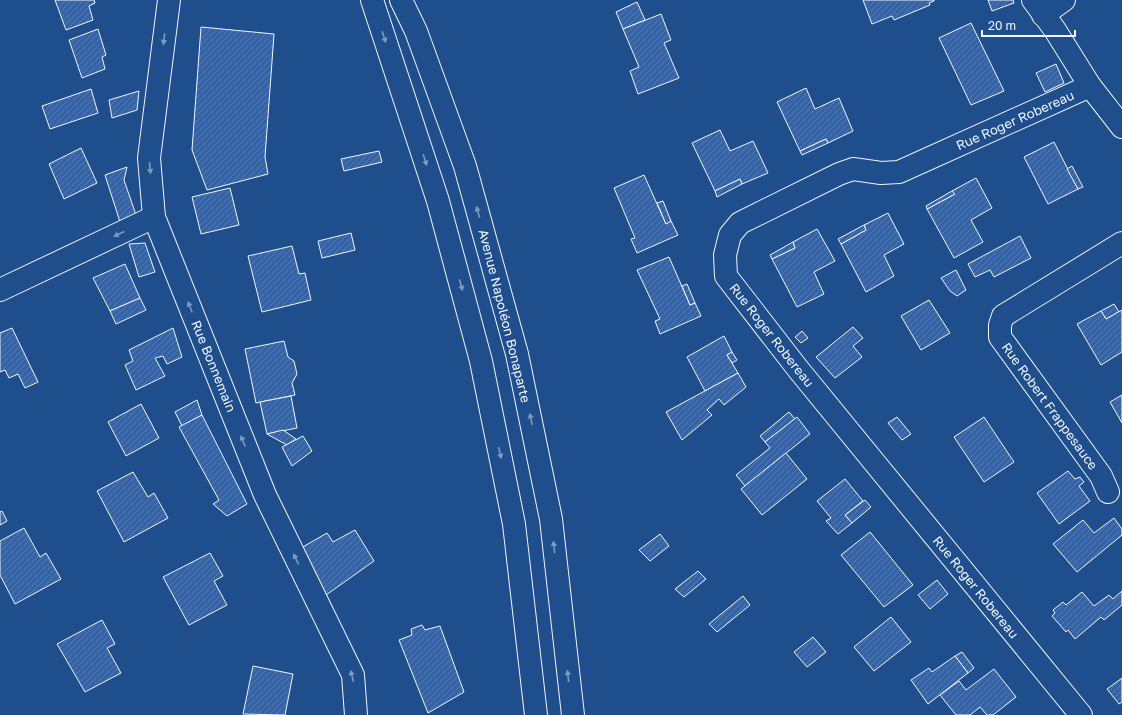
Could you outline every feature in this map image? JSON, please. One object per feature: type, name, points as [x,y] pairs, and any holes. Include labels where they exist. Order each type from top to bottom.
[{"type":"street","name":"Rue Bonnemain","points":[[169,0],[150,158],[154,217],[265,496],[353,676],[356,715]]},
{"type":"street","points":[[372,0],[438,201],[481,361],[514,524],[536,715]]},
{"type":"street","name":"Avenue Napoléon Bonaparte","points":[[401,0],[416,32],[465,166],[517,354],[551,520],[573,715]]},
{"type":"street","points":[[1064,0],[1038,8],[1055,30],[1090,86],[1122,127]]},
{"type":"street","name":"Rue Roger Robereau","points":[[1081,715],[804,375],[726,276],[725,255],[730,235],[740,223],[839,174],[853,169],[882,173],[899,172],[1090,86]]},
{"type":"street","points":[[0,290],[154,217]]},
{"type":"street","name":"Rue Robert Frappesauce","points":[[1108,492],[1101,476],[1000,337],[1000,325],[1003,316],[1122,243]]},
{"type":"building","points":[[55,0],[94,0],[95,3],[89,6],[93,20],[66,30]]},
{"type":"building","points":[[863,0],[934,1],[929,3],[930,5],[894,20],[892,16],[872,24]]},
{"type":"building","points":[[988,0],[1013,0],[1014,3],[992,11]]},
{"type":"building","points":[[637,2],[645,20],[623,29],[616,12]]},
{"type":"building","points":[[661,14],[671,40],[664,43],[679,78],[638,94],[630,71],[639,67],[623,29]]},
{"type":"building","points":[[971,23],[1004,91],[971,105],[939,38]]},
{"type":"building","points":[[201,27],[274,34],[265,157],[268,174],[207,190],[192,150]]},
{"type":"building","points":[[98,29],[106,55],[102,57],[105,69],[82,78],[69,40]]},
{"type":"building","points":[[1056,64],[1064,83],[1045,92],[1036,73]]},
{"type":"building","points":[[806,88],[815,109],[839,98],[853,131],[828,143],[826,139],[800,151],[777,102]]},
{"type":"building","points":[[91,89],[98,113],[50,129],[42,106]]},
{"type":"building","points":[[139,91],[137,110],[112,118],[109,100]]},
{"type":"building","points":[[720,130],[730,151],[753,141],[768,173],[742,184],[740,179],[715,191],[692,143]]},
{"type":"building","points":[[826,139],[828,143],[802,155],[800,151]]},
{"type":"building","points":[[1054,142],[1078,189],[1048,204],[1024,157]]},
{"type":"building","points":[[81,148],[97,183],[64,199],[49,164]]},
{"type":"building","points":[[379,151],[382,162],[344,171],[341,159]]},
{"type":"building","points":[[1072,166],[1083,187],[1078,189],[1067,169]]},
{"type":"building","points":[[127,167],[124,180],[137,218],[121,225],[105,175]]},
{"type":"building","points":[[644,175],[666,224],[671,221],[678,235],[637,253],[631,239],[635,238],[614,188]]},
{"type":"building","points":[[976,178],[992,208],[971,220],[983,242],[954,258],[927,209],[955,194],[952,191]]},
{"type":"building","points":[[740,179],[742,184],[717,197],[715,191]]},
{"type":"building","points":[[230,188],[239,225],[201,234],[192,197]]},
{"type":"building","points":[[952,191],[955,194],[927,209],[926,206]]},
{"type":"building","points":[[663,201],[671,221],[666,224],[657,203]]},
{"type":"building","points":[[888,213],[904,244],[884,255],[894,276],[866,292],[841,244],[866,230],[864,225]]},
{"type":"building","points":[[864,225],[866,230],[841,244],[838,239]]},
{"type":"building","points":[[817,229],[835,261],[814,272],[824,294],[797,307],[772,259],[795,248],[793,242]]},
{"type":"building","points":[[351,233],[355,250],[322,258],[318,241]]},
{"type":"building","points":[[1020,236],[1031,258],[994,277],[990,270],[975,277],[968,264]]},
{"type":"building","points":[[793,242],[795,248],[772,259],[770,255]]},
{"type":"building","points":[[145,243],[155,272],[139,277],[129,244]]},
{"type":"building","points":[[292,246],[299,274],[305,273],[311,300],[262,312],[248,256]]},
{"type":"building","points":[[669,257],[690,305],[695,303],[701,316],[660,334],[655,321],[660,319],[637,270]]},
{"type":"building","points":[[125,264],[140,298],[110,311],[93,278]]},
{"type":"building","points":[[956,270],[966,290],[957,296],[950,291],[941,278]]},
{"type":"building","points":[[687,284],[695,303],[690,305],[682,286]]},
{"type":"building","points":[[140,298],[146,310],[116,324],[110,311]]},
{"type":"building","points":[[929,300],[950,333],[921,350],[901,316]]},
{"type":"building","points":[[1114,304],[1119,312],[1106,319],[1101,311]]},
{"type":"building","points":[[1122,310],[1122,352],[1101,365],[1077,324],[1101,311],[1106,319]]},
{"type":"building","points":[[853,327],[863,338],[853,346],[862,357],[835,378],[816,357]]},
{"type":"building","points":[[12,328],[38,382],[25,388],[18,374],[9,378],[5,370],[0,372],[0,333]]},
{"type":"building","points":[[173,328],[182,357],[167,364],[163,356],[155,358],[165,376],[136,390],[125,365],[133,361],[129,350]]},
{"type":"building","points":[[802,331],[808,338],[801,343],[795,337]]},
{"type":"building","points":[[724,336],[732,352],[727,355],[738,373],[705,391],[687,357]]},
{"type":"building","points":[[284,341],[288,357],[294,361],[297,374],[292,383],[295,395],[256,403],[245,349]]},
{"type":"building","points":[[732,352],[737,360],[732,363],[727,355]]},
{"type":"building","points":[[738,373],[746,387],[724,405],[719,399],[707,410],[712,415],[682,440],[666,412]]},
{"type":"building","points":[[1122,395],[1122,423],[1110,402]]},
{"type":"building","points":[[291,396],[297,428],[267,434],[260,402]]},
{"type":"building","points":[[197,400],[202,415],[182,426],[175,412]]},
{"type":"building","points":[[141,404],[159,438],[126,456],[108,422]]},
{"type":"building","points":[[789,412],[795,419],[765,442],[760,436]]},
{"type":"building","points":[[202,415],[247,504],[227,516],[213,504],[219,500],[179,427]]},
{"type":"building","points":[[797,417],[810,434],[745,486],[736,475],[770,448],[765,442]]},
{"type":"building","points":[[897,417],[911,434],[902,440],[888,423]]},
{"type":"building","points":[[984,417],[1014,462],[984,482],[954,437]]},
{"type":"building","points":[[283,430],[296,439],[287,445],[267,434]]},
{"type":"building","points":[[303,436],[312,451],[292,466],[282,447]]},
{"type":"building","points":[[786,453],[807,479],[762,515],[741,489]]},
{"type":"building","points":[[1068,471],[1075,479],[1080,477],[1084,482],[1079,486],[1090,501],[1059,524],[1037,493]]},
{"type":"building","points":[[133,472],[148,497],[154,493],[168,518],[124,542],[97,491]]},
{"type":"building","points":[[845,479],[863,501],[845,515],[852,523],[838,534],[826,521],[831,518],[817,501]]},
{"type":"building","points":[[865,500],[871,507],[852,523],[845,515]]},
{"type":"building","points":[[2,511],[7,521],[0,525],[0,512]]},
{"type":"building","points":[[1114,518],[1122,529],[1122,535],[1077,572],[1053,544],[1083,520],[1094,533]]},
{"type":"building","points":[[24,528],[40,557],[46,553],[61,579],[15,604],[0,575],[0,541]]},
{"type":"building","points":[[355,530],[374,561],[326,595],[301,548],[327,533],[333,542]]},
{"type":"building","points":[[870,532],[913,585],[884,607],[841,555]]},
{"type":"building","points":[[660,534],[669,546],[650,561],[639,550]]},
{"type":"building","points":[[210,553],[223,576],[214,581],[227,605],[189,625],[163,577]]},
{"type":"building","points":[[698,571],[706,579],[684,597],[675,589]]},
{"type":"building","points":[[937,580],[948,594],[930,609],[918,595]]},
{"type":"building","points":[[1122,591],[1122,605],[1104,620],[1101,617],[1075,639],[1068,630],[1066,632],[1052,616],[1055,613],[1053,610],[1063,602],[1066,605],[1082,592],[1094,606],[1109,595],[1113,599]]},
{"type":"building","points":[[743,596],[750,605],[717,632],[709,624]]},
{"type":"building","points":[[891,617],[911,642],[874,671],[854,647]]},
{"type":"building","points":[[102,620],[115,644],[107,648],[121,673],[85,692],[57,644]]},
{"type":"building","points":[[422,625],[425,630],[440,626],[464,692],[428,713],[399,640],[412,635],[411,629]]},
{"type":"building","points":[[813,637],[826,652],[807,667],[794,652]]},
{"type":"building","points":[[962,652],[974,668],[968,673],[955,656]]},
{"type":"building","points":[[955,656],[968,673],[928,704],[911,680],[929,668],[932,672]]},
{"type":"building","points":[[253,666],[293,674],[285,715],[243,714]]},
{"type":"building","points":[[994,669],[1016,697],[993,715],[987,715],[980,707],[970,715],[956,715],[940,695],[959,681],[966,690]]},
{"type":"building","points":[[1122,678],[1122,702],[1119,704],[1107,689]]}]
